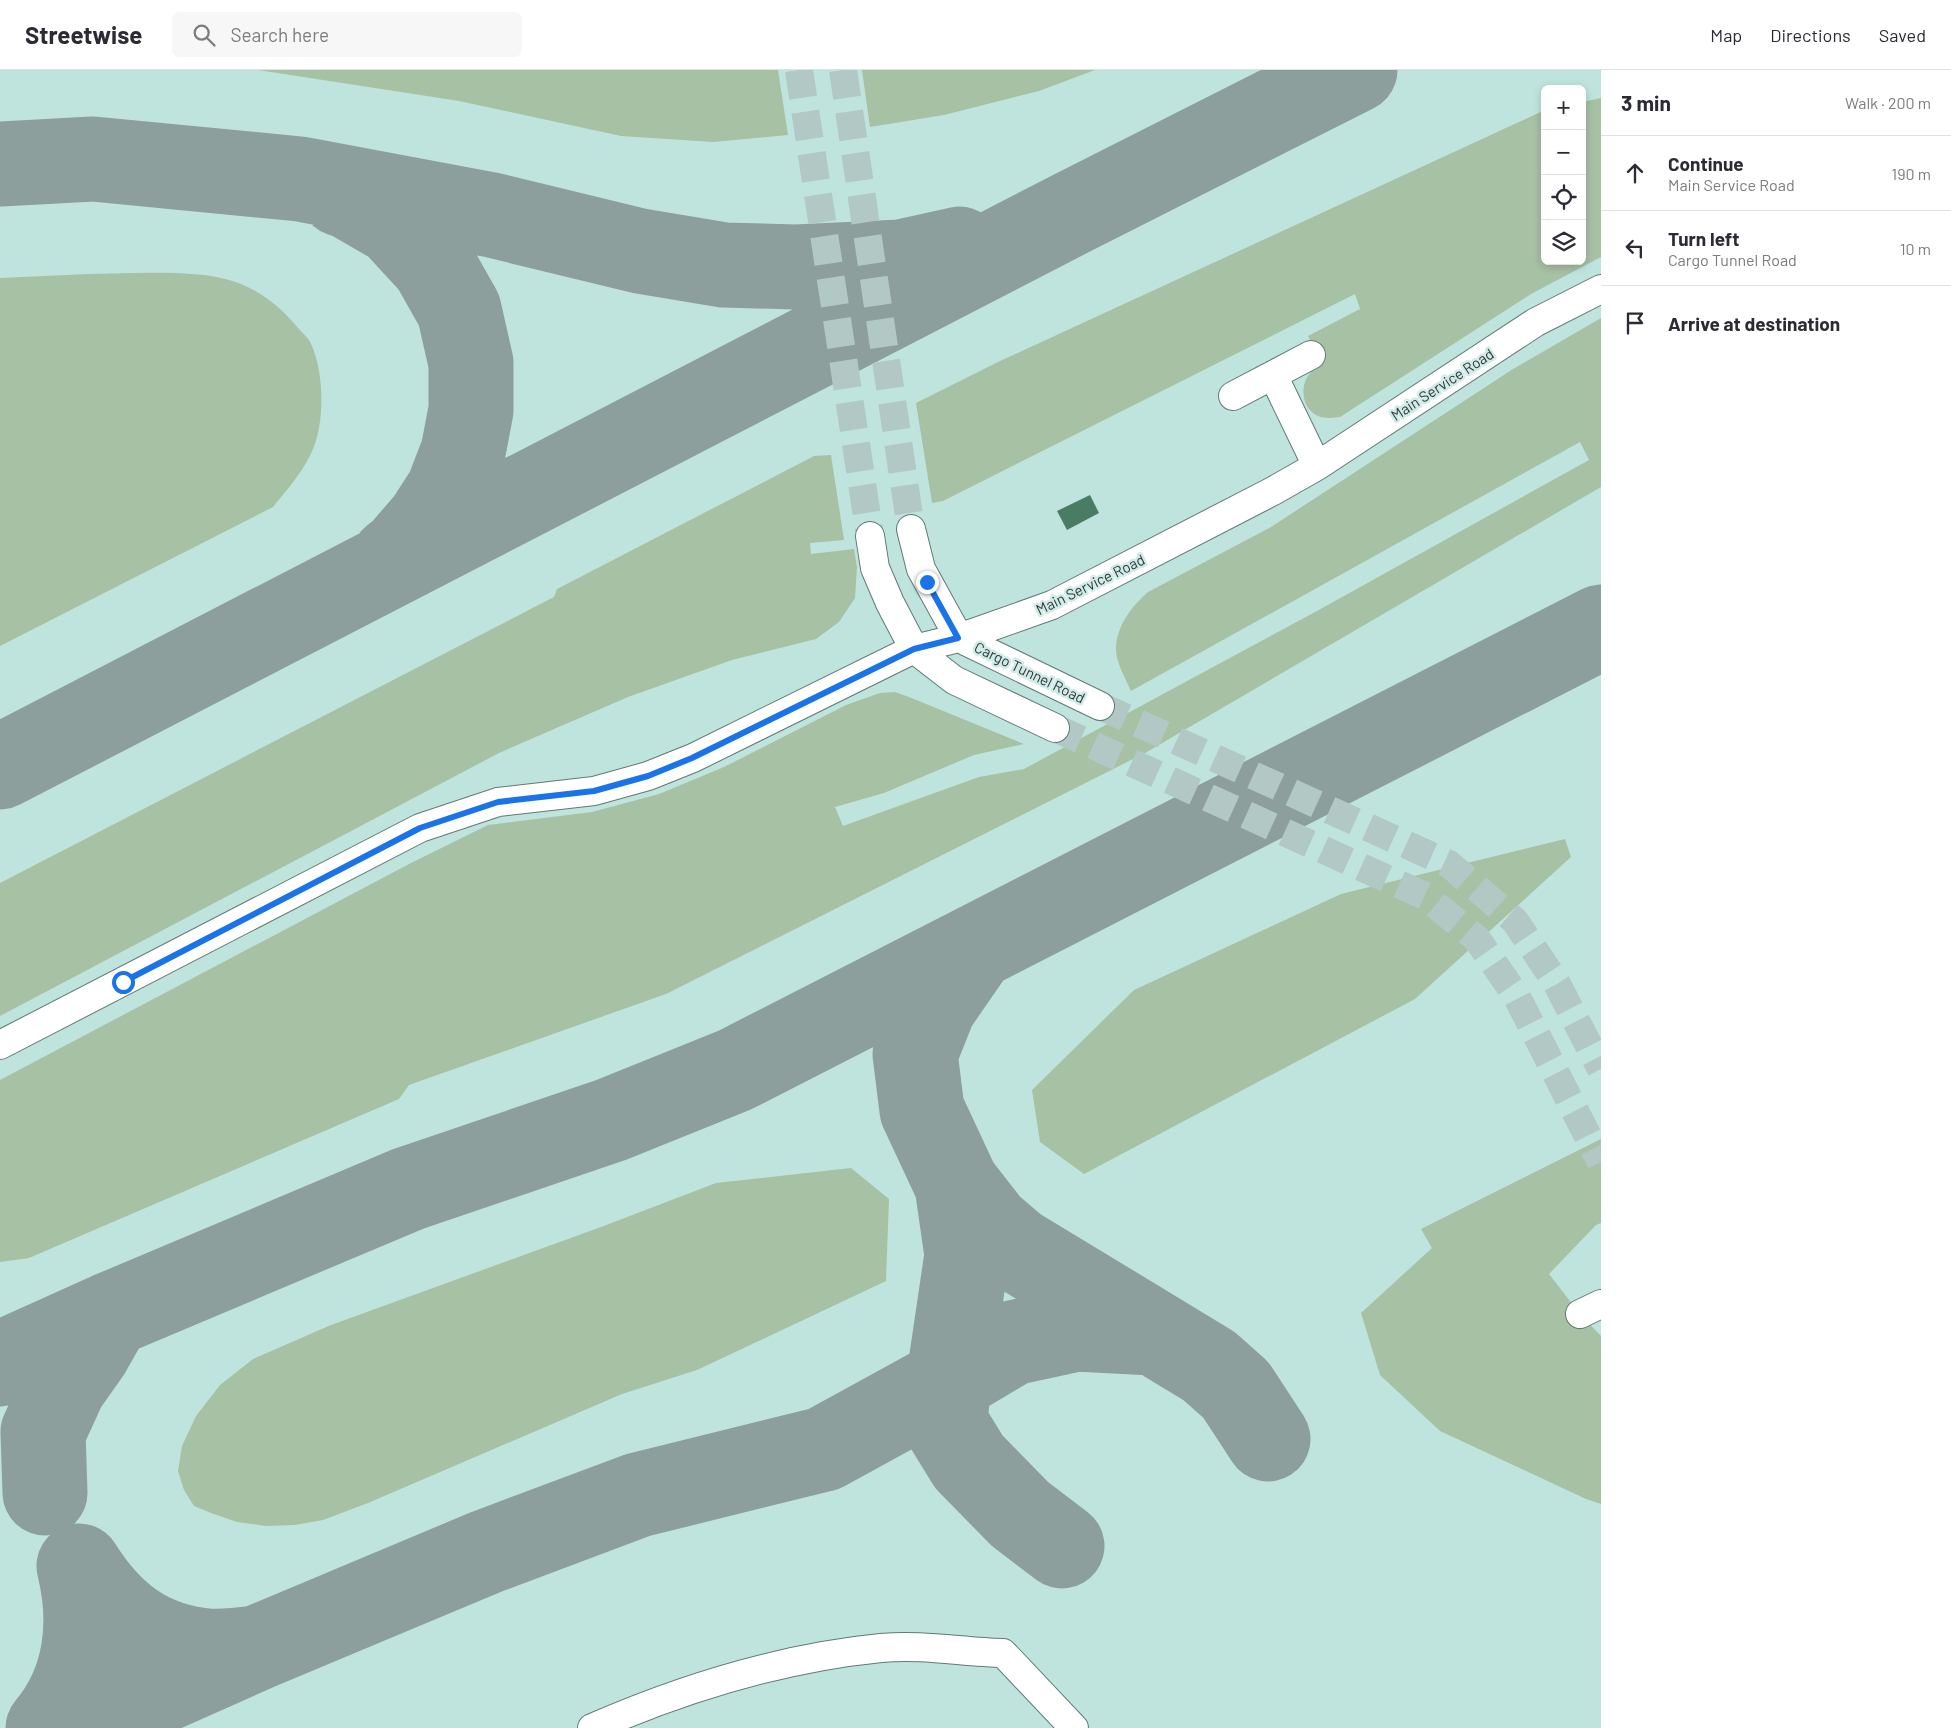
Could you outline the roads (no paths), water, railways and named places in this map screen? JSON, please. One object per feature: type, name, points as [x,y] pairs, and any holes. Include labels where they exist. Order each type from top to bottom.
[{"type":"lane","name":"Main Service Road","points":[[0,1045],[420,828],[498,802],[594,791],[648,776],[692,758],[914,649],[958,638],[1052,605],[1273,491],[1317,466],[1536,322],[1601,289]]},
{"type":"lane","points":[[1233,396],[1311,355]]},
{"type":"lane","points":[[1273,375],[1317,466]]},
{"type":"lane","name":"Cargo Tunnel Road","points":[[911,529],[920,569],[958,638],[1100,706]]},
{"type":"lane","points":[[870,536],[875,568],[890,603],[914,649],[954,680],[1055,728]]},
{"type":"lane","points":[[592,1728],[647,1705],[732,1676],[812,1658],[882,1648],[919,1646],[1003,1653],[1074,1728]]},
{"type":"tunnel","points":[[799,70],[870,536]]},
{"type":"tunnel","points":[[843,70],[911,529]]},
{"type":"tunnel","points":[[1100,706],[1449,864],[1515,921],[1557,984],[1601,1069]]},
{"type":"tunnel","points":[[1055,728],[1425,896],[1477,939],[1517,997],[1601,1162]]}]
